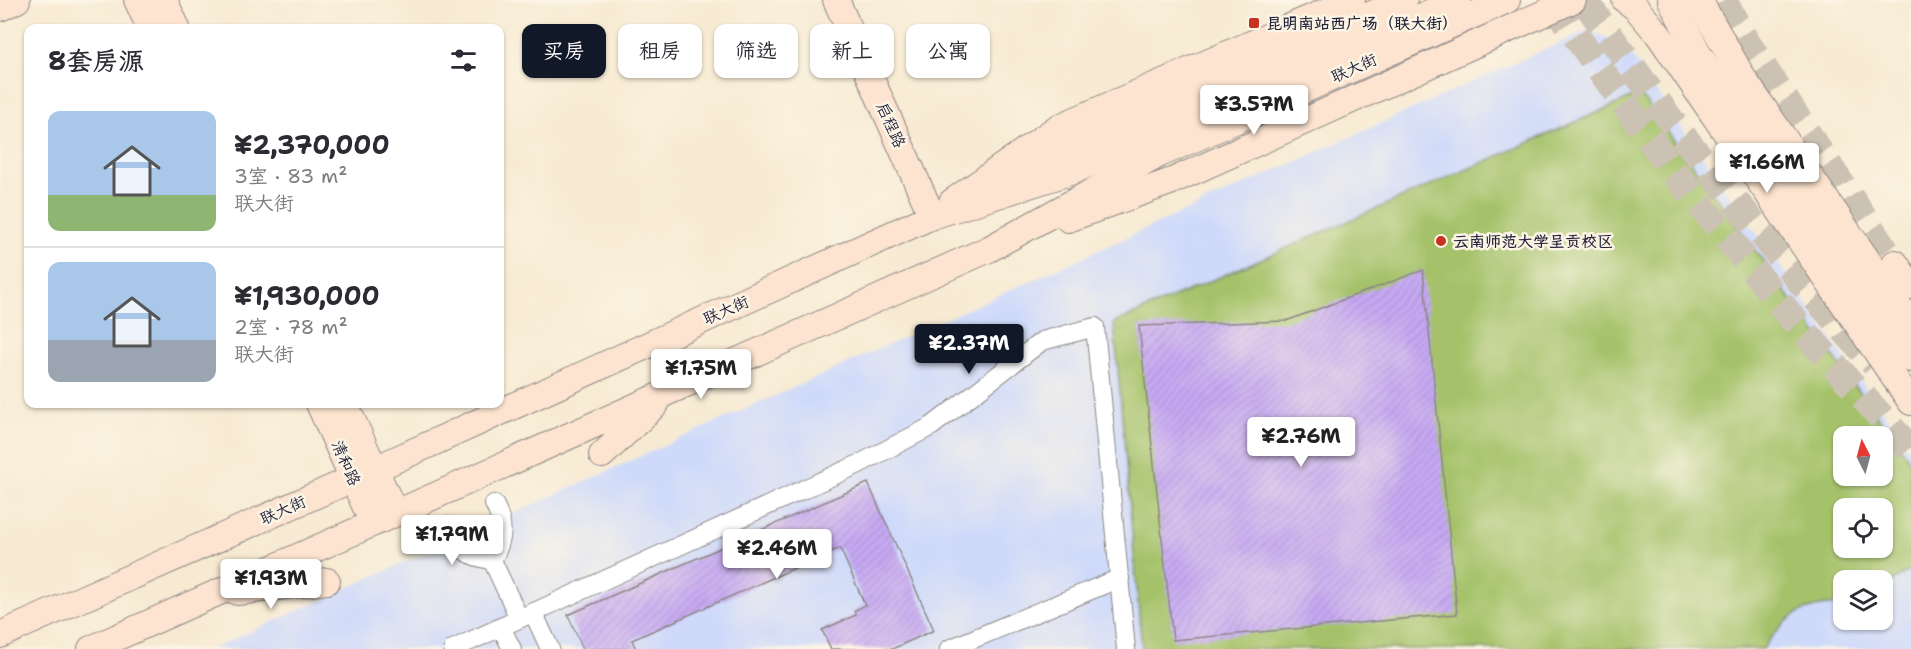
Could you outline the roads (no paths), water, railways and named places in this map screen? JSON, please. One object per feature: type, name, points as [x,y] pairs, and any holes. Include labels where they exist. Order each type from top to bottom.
[{"type":"main road","points":[[0,8],[17,0]]},
{"type":"main road","points":[[137,0],[148,24]]},
{"type":"main road","points":[[164,0],[175,24]]},
{"type":"main road","name":"启程路","points":[[836,0],[932,216]]},
{"type":"main road","points":[[932,216],[1057,128],[1352,0]]},
{"type":"main road","points":[[932,216],[1065,148],[1404,0]]},
{"type":"main road","name":"联大街","points":[[0,635],[364,474],[932,216],[1073,171],[1458,0]]},
{"type":"main road","name":"联大街","points":[[91,649],[989,249],[1160,154],[1507,0]]},
{"type":"main road","points":[[989,249],[1172,180],[1573,0]]},
{"type":"main road","points":[[1625,0],[1636,8],[1658,34],[1911,402]]},
{"type":"main road","points":[[1671,0],[1699,55],[1800,204],[1911,359]]},
{"type":"main road","points":[[1699,0],[1743,78],[1911,324]]},
{"type":"main road","points":[[1895,263],[1911,286]]},
{"type":"main road","points":[[602,455],[671,390]]},
{"type":"main road","name":"清和路","points":[[322,408],[364,474],[384,518]]},
{"type":"main road","name":"清和路","points":[[346,408],[364,474]]},
{"type":"main road","points":[[210,596],[327,581]]},
{"type":"street","points":[[453,649],[859,464],[932,426],[1042,341],[1095,327],[1126,649]]},
{"type":"street","points":[[492,560],[503,532],[501,518],[494,504]]},
{"type":"street","points":[[447,526],[452,540],[463,551],[476,558],[492,560]]},
{"type":"street","points":[[492,560],[550,649]]},
{"type":"street","points":[[949,649],[1120,578]]},
{"type":"street","points":[[501,627],[512,649]]},
{"type":"tunnel","points":[[1553,0],[1568,25],[1673,171],[1797,324],[1911,450]]},
{"type":"tunnel","points":[[1584,0],[1677,129],[1801,282],[1875,364]]},
{"type":"tunnel","points":[[1724,0],[1746,40],[1895,263]]},
{"type":"place","name":"昆明南站西广场（联大街）","points":[[1254,23]]},
{"type":"place","name":"云南师范大学呈贡校区","points":[[1441,241]]}]
